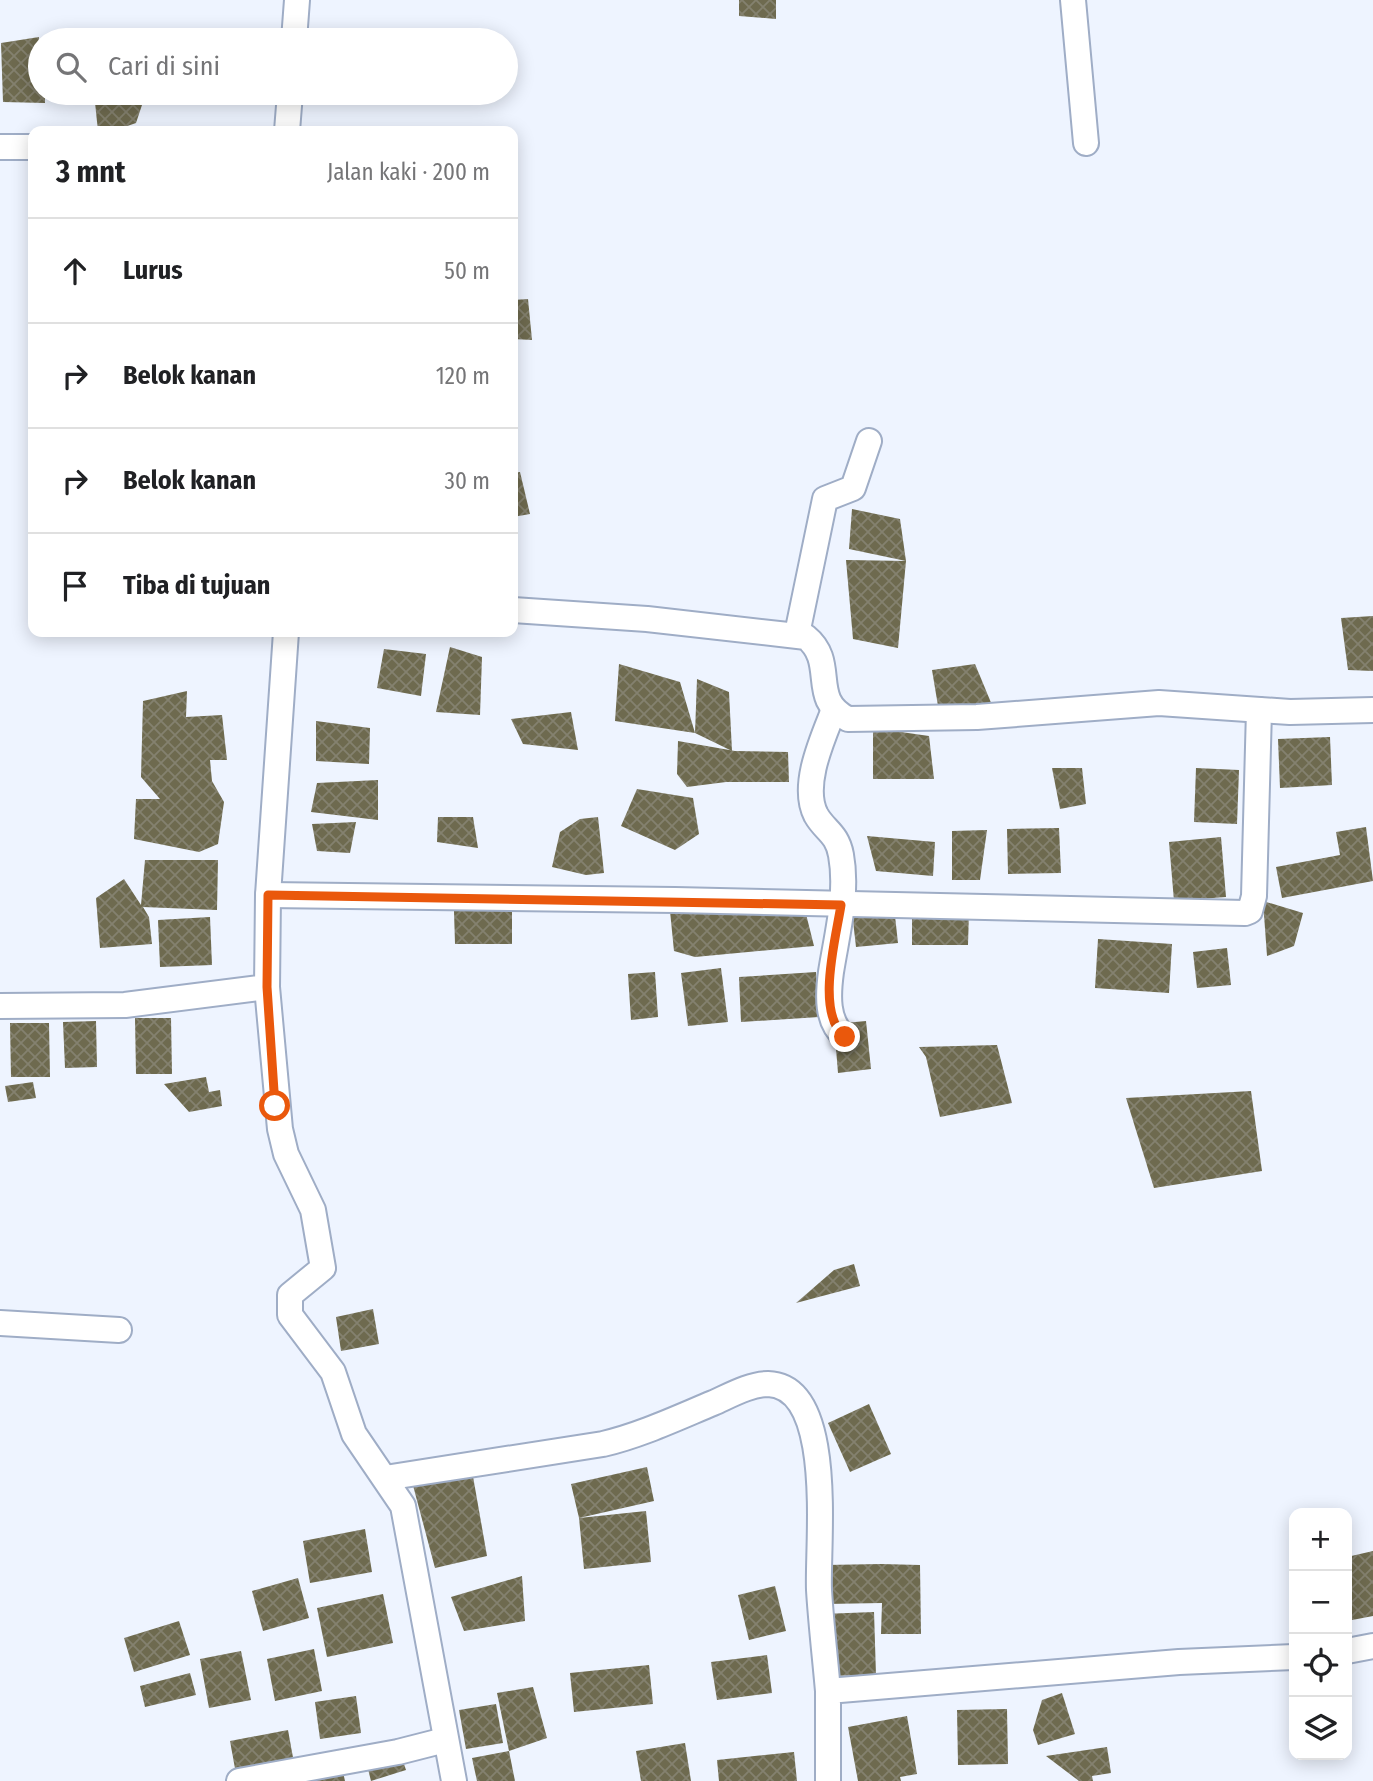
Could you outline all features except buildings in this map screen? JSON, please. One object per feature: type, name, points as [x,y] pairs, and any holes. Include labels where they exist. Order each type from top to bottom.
[{"type":"street","points":[[295,28],[297,0]]},
{"type":"street","points":[[1073,0],[1086,143]]},
{"type":"street","points":[[288,126],[289,105]]},
{"type":"street","points":[[0,147],[28,147]]},
{"type":"street","points":[[797,634],[825,499],[853,488],[869,441]]},
{"type":"street","points":[[518,610],[647,619],[807,637],[821,654],[826,702],[834,712],[848,719],[976,716],[1159,703],[1259,710],[1373,710]]},
{"type":"street","points":[[286,637],[268,895],[267,987],[279,1129],[286,1154],[313,1210],[323,1268],[290,1295],[290,1315],[333,1372],[354,1434],[402,1506],[454,1781]]},
{"type":"street","points":[[268,895],[1217,914],[1250,911],[1255,896],[1259,710]]},
{"type":"street","points":[[834,712],[821,743],[812,796],[814,811],[820,821],[831,830],[839,848],[843,877],[829,989],[831,1014],[837,1031],[845,1037]]},
{"type":"street","points":[[0,1006],[125,1005],[267,987]]},
{"type":"street","points":[[0,1323],[119,1330]]},
{"type":"street","points":[[382,1474],[603,1444],[634,1437],[744,1390],[766,1384],[788,1387],[801,1401],[812,1431],[820,1491],[819,1588],[828,1691],[828,1781]]},
{"type":"street","points":[[1352,1650],[1373,1646]]},
{"type":"street","points":[[828,1691],[1179,1662],[1289,1657]]},
{"type":"street","points":[[239,1781],[398,1752],[445,1740]]},
{"type":"route","points":[[275,1106],[267,987],[268,895],[675,900],[841,905],[829,989],[831,1014],[837,1031],[845,1037]]}]
